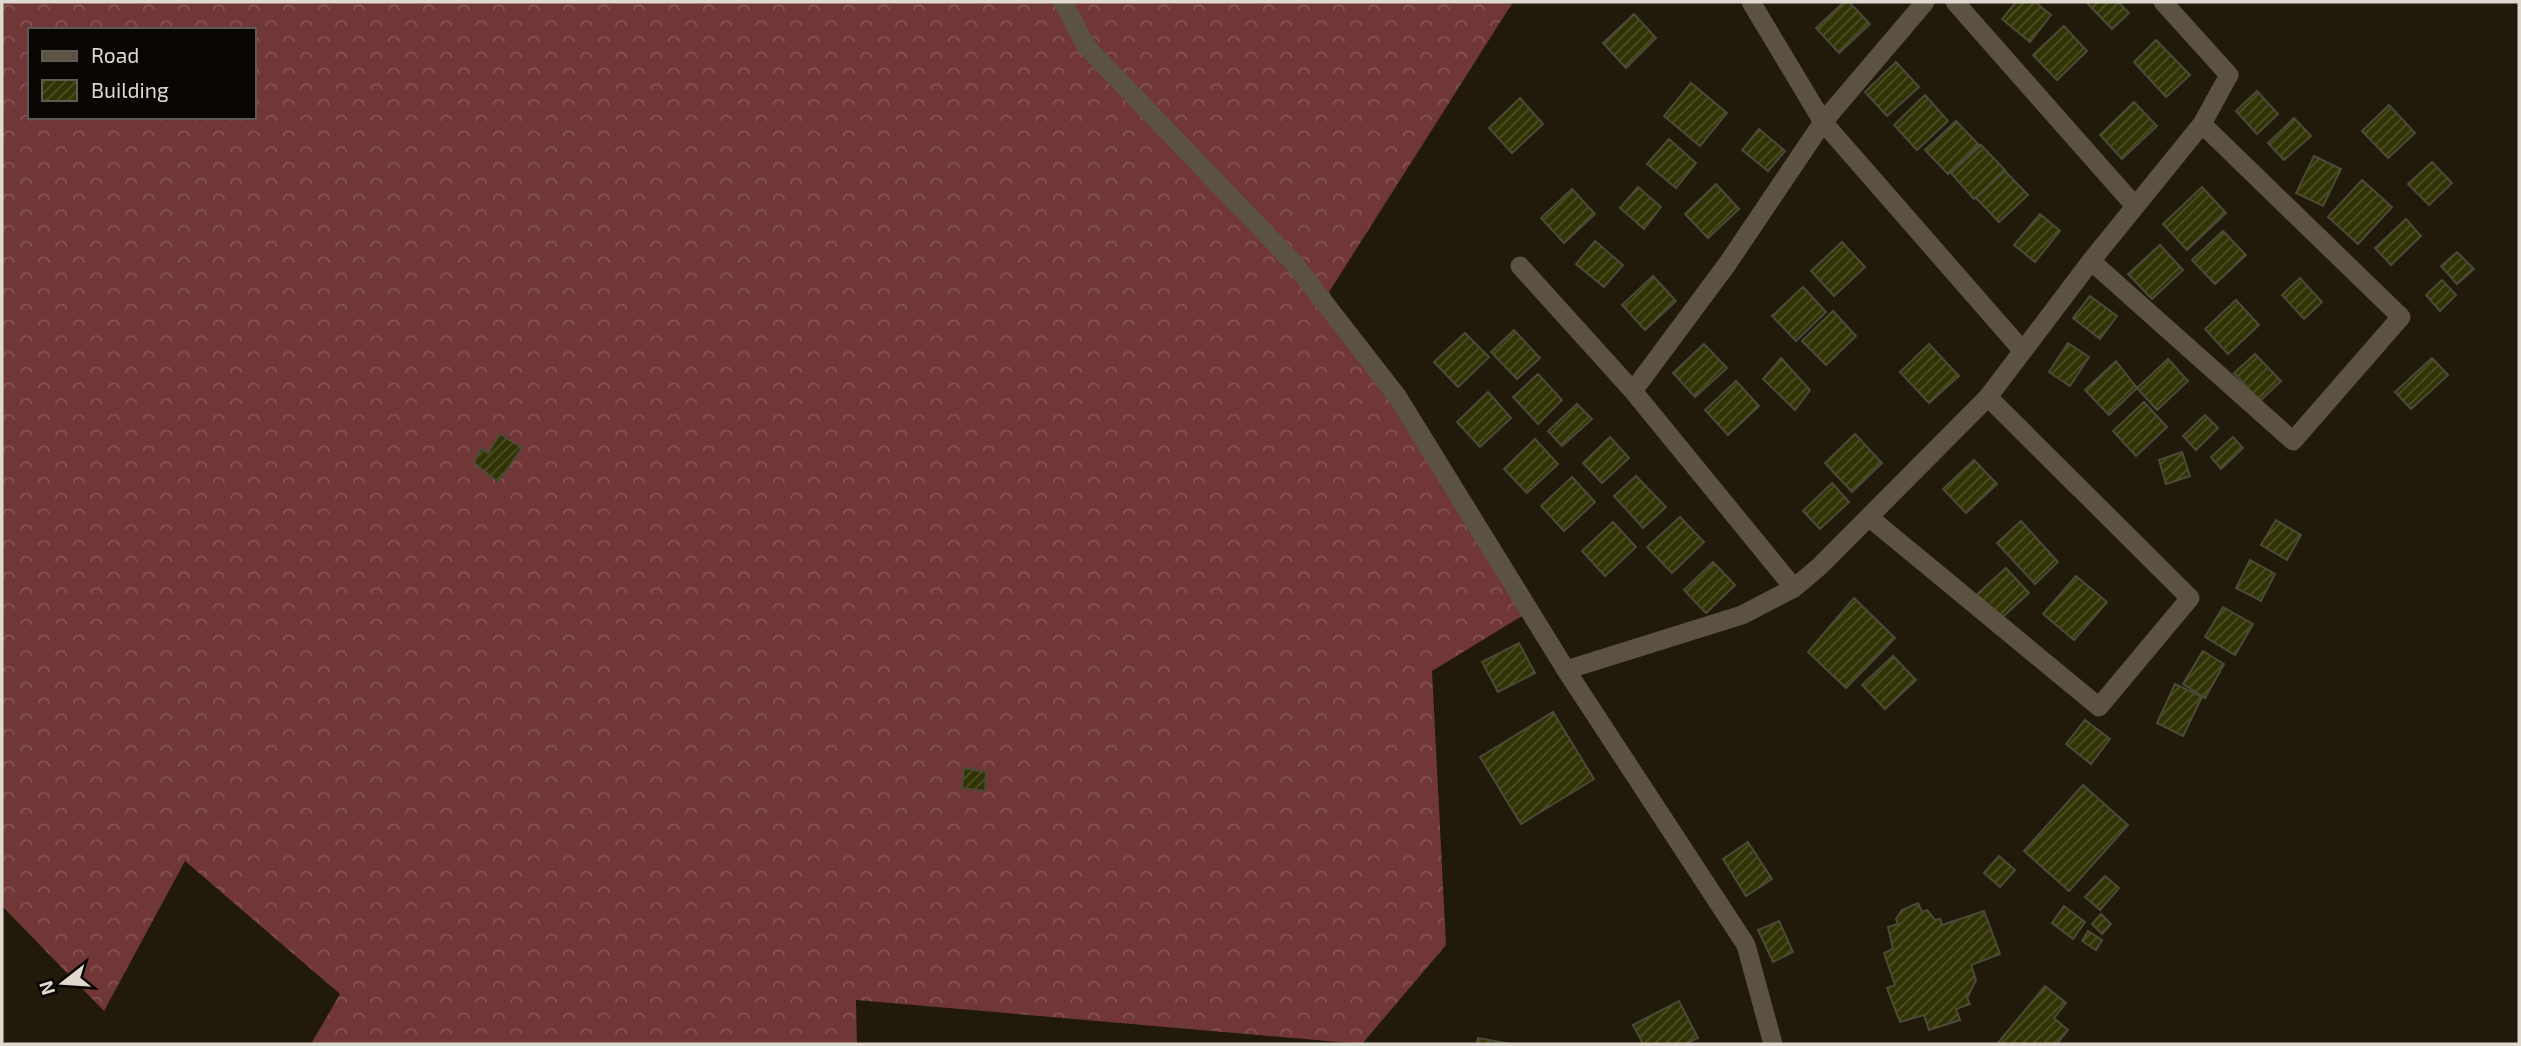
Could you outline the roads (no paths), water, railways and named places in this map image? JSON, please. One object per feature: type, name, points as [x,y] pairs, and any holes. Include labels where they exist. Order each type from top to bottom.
[{"type":"street","points":[[1063,2],[1086,46],[1292,261],[1397,396],[1566,670],[1746,945],[1773,1044]]},
{"type":"street","points":[[1751,2],[1823,122],[2022,350]]},
{"type":"street","points":[[1633,391],[1720,274],[1823,122],[1925,2]]},
{"type":"street","points":[[1955,2],[2135,206]]},
{"type":"street","points":[[1566,670],[1716,625],[1760,607],[1794,588],[1870,518],[1988,397],[2091,261],[2202,124],[2229,75],[2163,2]]},
{"type":"street","points":[[2091,261],[2293,441],[2401,317],[2202,124]]},
{"type":"street","points":[[1520,266],[1633,391],[1794,588]]},
{"type":"street","points":[[1870,518],[2099,707],[2190,598],[1988,397]]}]
